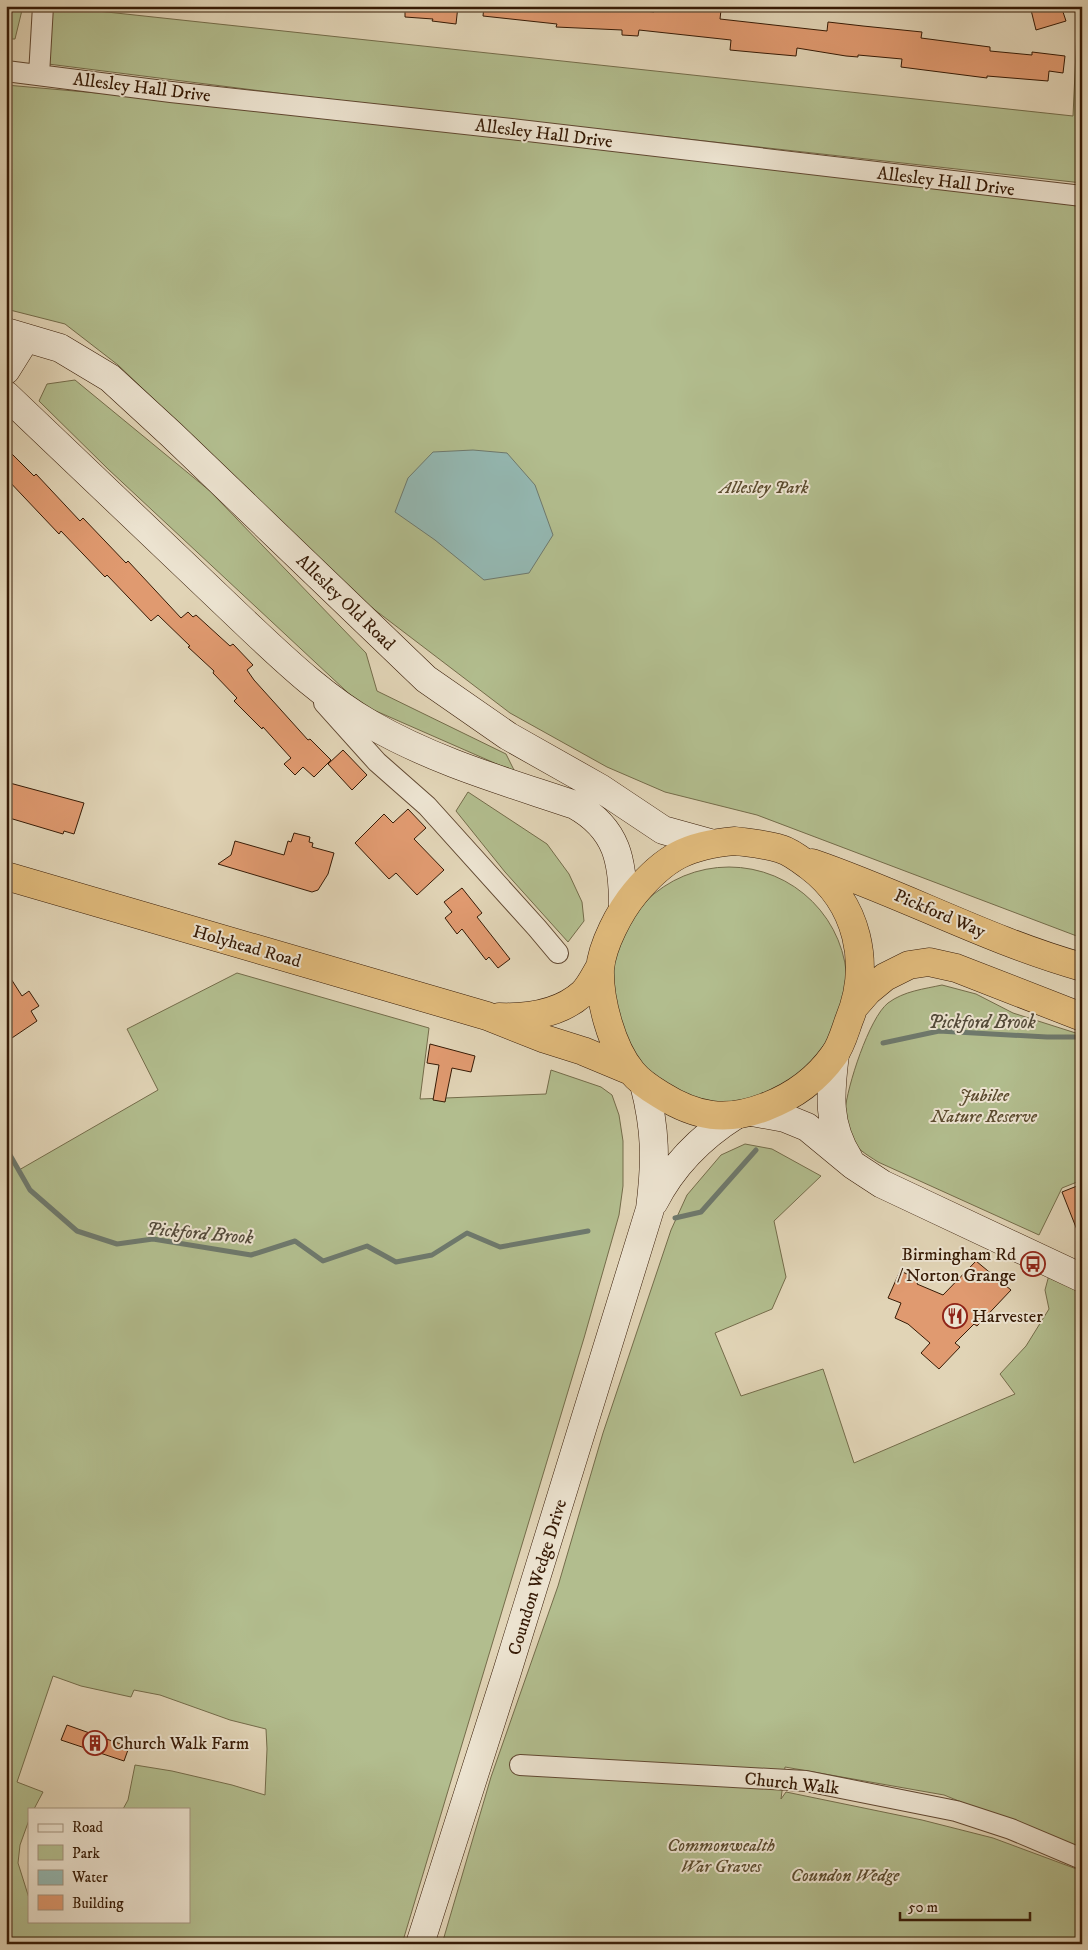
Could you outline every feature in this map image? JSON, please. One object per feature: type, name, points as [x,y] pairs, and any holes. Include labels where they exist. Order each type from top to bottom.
[{"type":"highway","points":[[638,1078],[617,1047],[607,1021],[602,996],[600,967],[609,937],[623,908],[640,886],[662,865],[688,850],[710,843],[735,841],[761,844],[782,849],[824,877],[839,896],[850,916],[857,940],[860,961],[859,984],[854,1007]]},
{"type":"highway","name":"Pickford Way","points":[[798,858],[858,878],[1003,940],[1082,967]]},
{"type":"highway","name":"Holyhead Road","points":[[6,876],[487,1016],[544,1039],[583,1051],[638,1078],[677,1105],[693,1112],[716,1116],[744,1114],[778,1103],[811,1081],[835,1054],[854,1007]]},
{"type":"highway","points":[[854,1007],[868,991],[885,977],[910,966],[929,962],[956,968],[1082,1017]]},
{"type":"highway","name":"Holyhead Road","points":[[487,1016],[537,1015],[566,1006],[584,992],[600,967]]},
{"type":"main road","points":[[6,370],[16,335]]},
{"type":"main road","name":"Allesley Old Road","points":[[16,335],[60,348],[110,378],[179,441],[426,680],[508,736],[600,788],[663,830],[710,843]]},
{"type":"main road","points":[[6,395],[289,664],[332,698],[369,723],[412,746],[462,768],[575,805],[589,813],[603,825],[613,841],[617,852],[623,882],[623,908]]},
{"type":"main road","points":[[835,1054],[832,1082],[832,1122],[840,1145],[853,1165]]},
{"type":"main road","name":"Coundon Wedge Drive","points":[[420,1944],[507,1672],[650,1209],[655,1159],[654,1136],[651,1111],[638,1078]]},
{"type":"main road","points":[[744,1114],[785,1118],[806,1127],[853,1165],[882,1184],[1082,1278]]},
{"type":"main road","name":"Coundon Wedge Drive","points":[[650,1209],[675,1168],[696,1144],[715,1129],[744,1114]]},
{"type":"street","points":[[39,75],[43,6]]},
{"type":"street","name":"Allesley Hall Drive","points":[[6,71],[171,92],[510,129],[1082,196]]},
{"type":"street","points":[[289,664],[377,762],[427,806],[530,920],[558,954]]},
{"type":"street","name":"Church Walk","points":[[520,1765],[806,1780],[963,1812],[1011,1829],[1082,1859]]},
{"type":"green space","points":[[6,6],[23,6],[15,39],[6,39]]},
{"type":"green space","points":[[51,6],[1073,116],[1078,8],[1082,9],[1082,183],[301,96],[48,64]]},
{"type":"green space","name":"Allesley Park","points":[[6,85],[154,98],[1082,205],[1082,938],[757,815],[665,792],[607,767],[510,713],[371,607],[118,365],[65,324],[6,309]]},
{"type":"green space","points":[[75,380],[210,491],[366,653],[377,691],[506,754],[515,772],[360,704],[108,469],[39,401],[47,384]]},
{"type":"green space","points":[[468,792],[547,844],[569,874],[582,902],[584,921],[568,942],[505,872],[456,811]]},
{"type":"green space","points":[[717,867],[741,867],[763,872],[785,881],[813,901],[827,919],[838,940],[845,962],[847,985],[845,1008],[838,1030],[827,1051],[813,1069],[785,1089],[763,1098],[741,1103],[717,1103],[695,1098],[673,1089],[645,1069],[625,1041],[616,1019],[611,997],[611,973],[616,951],[625,929],[645,901],[673,881],[695,872]]},
{"type":"green space","points":[[237,973],[429,1028],[420,1099],[546,1094],[551,1070],[601,1087],[612,1095],[619,1115],[623,1141],[623,1186],[619,1215],[584,1338],[402,1944],[6,1944],[6,1148],[19,1170],[158,1090],[127,1029]],"holes":[[[53,1676],[81,1686],[131,1697],[134,1690],[160,1695],[230,1720],[266,1729],[265,1795],[172,1771],[135,1765],[128,1800],[124,1808],[190,1808],[190,1922],[28,1922],[28,1895],[18,1863],[20,1845],[28,1823],[28,1808],[35,1808],[43,1792],[17,1782]]]},
{"type":"green space","name":"Jubilee Nature Reserve","points":[[942,985],[976,994],[1013,1013],[1082,1035],[1082,1180],[1062,1188],[1039,1235],[878,1162],[857,1147],[849,1134],[845,1114],[854,1070],[867,1037],[881,1011],[888,1003],[901,996]]},
{"type":"green space","points":[[745,1144],[772,1149],[821,1176],[774,1221],[786,1277],[772,1309],[715,1333],[741,1396],[823,1369],[854,1463],[1015,1394],[1000,1374],[1026,1346],[1049,1309],[1045,1290],[1049,1275],[1082,1291],[1082,1851],[944,1795],[785,1767],[781,1799],[786,1792],[922,1820],[993,1838],[1082,1871],[1082,1944],[442,1944],[491,1777],[558,1586],[603,1433],[671,1230],[687,1195],[721,1155]]},
{"type":"water","points":[[473,450],[507,453],[535,485],[553,535],[529,573],[484,580],[435,540],[395,512],[408,478],[433,452]]},
{"type":"building","points":[[405,6],[458,6],[456,24],[432,21],[433,19],[405,17]]},
{"type":"building","points":[[484,6],[627,6],[626,9],[654,12],[654,6],[686,6],[721,10],[720,19],[827,31],[828,22],[922,32],[921,38],[990,47],[990,51],[1032,55],[1032,52],[1065,56],[1063,73],[1049,71],[1048,81],[987,76],[987,78],[901,67],[902,59],[858,55],[858,57],[846,56],[797,48],[796,56],[762,53],[730,50],[731,40],[639,30],[638,36],[622,35],[622,30],[556,27],[557,24],[483,16]]},
{"type":"building","points":[[1030,6],[1061,6],[1066,21],[1036,30]]},
{"type":"building","points":[[6,448],[34,476],[36,474],[80,521],[83,518],[126,563],[128,561],[181,618],[188,612],[193,617],[196,615],[230,646],[233,644],[253,665],[247,670],[254,680],[308,740],[310,739],[331,760],[314,777],[303,767],[295,775],[284,764],[291,758],[263,727],[262,729],[234,701],[237,698],[213,673],[214,671],[188,647],[190,646],[158,615],[151,621],[61,531],[59,534],[6,478]]},
{"type":"building","points":[[343,750],[367,775],[352,790],[328,764]]},
{"type":"building","points":[[6,782],[84,803],[74,834],[64,831],[63,834],[6,817]]},
{"type":"building","points":[[408,809],[426,828],[414,839],[444,870],[417,895],[396,873],[389,879],[355,843],[384,814],[393,823]]},
{"type":"building","points":[[294,833],[310,837],[309,842],[313,843],[312,847],[334,853],[328,874],[318,890],[312,892],[218,864],[231,855],[235,841],[284,855],[288,841],[291,842]]},
{"type":"building","points":[[462,888],[482,913],[477,917],[510,959],[498,968],[489,957],[486,960],[462,929],[457,934],[445,918],[452,912],[444,902]]},
{"type":"building","points":[[6,971],[22,996],[29,991],[39,1006],[31,1011],[37,1021],[6,1042]]},
{"type":"building","points":[[430,1044],[475,1056],[471,1072],[452,1068],[445,1102],[433,1100],[439,1065],[427,1063]]},
{"type":"building","points":[[1082,1184],[1082,1239],[1081,1240],[1062,1192]]},
{"type":"building","name":"Harvester","points":[[976,1261],[1011,1290],[977,1326],[974,1324],[955,1343],[960,1347],[939,1369],[921,1353],[930,1343],[908,1324],[895,1318],[901,1303],[888,1298],[900,1271],[919,1279],[917,1284],[943,1295]]},
{"type":"building","name":"Church Walk Farm","points":[[67,1725],[129,1747],[124,1761],[61,1740]]},
{"type":"waterway","name":"Pickford Brook","points":[[883,1043],[939,1031],[1082,1037]]},
{"type":"waterway","name":"Pickford Brook","points":[[6,1148],[30,1190],[77,1231],[117,1244],[153,1239],[251,1255],[295,1241],[323,1261],[367,1246],[396,1262],[432,1255],[467,1233],[500,1247],[588,1231]]},
{"type":"waterway","name":"Pickford Brook","points":[[675,1218],[701,1212],[756,1150]]},
{"type":"place","name":"Birmingham Rd / Norton Grange","points":[[1033,1264]]},
{"type":"place","name":"Harvester","points":[[955,1316]]},
{"type":"place","name":"Church Walk Farm","points":[[95,1743]]},
{"type":"park label","name":"Commonwealth War Graves","points":[[721,1855]]},
{"type":"park label","name":"Coundon Wedge","points":[[845,1875]]}]
